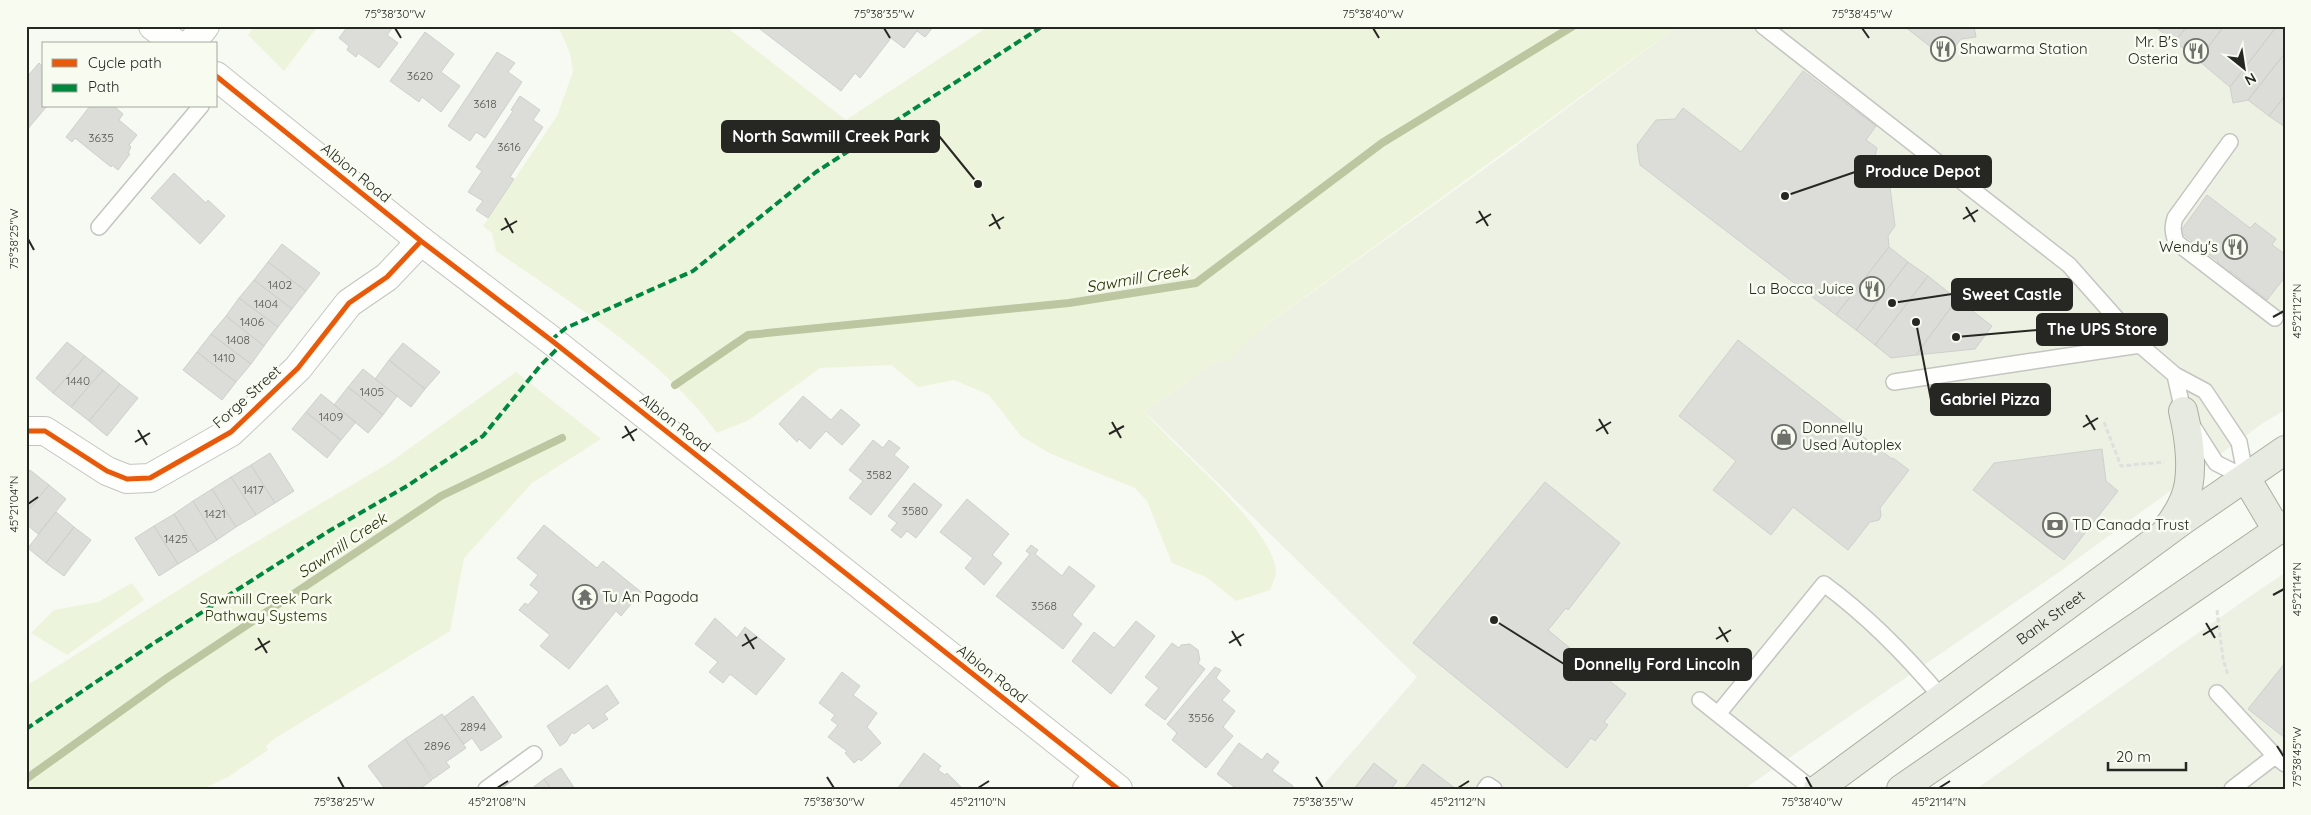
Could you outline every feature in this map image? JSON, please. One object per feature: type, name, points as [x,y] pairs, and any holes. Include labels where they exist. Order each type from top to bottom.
[{"type":"main road","points":[[2162,537],[2186,498],[2190,466],[2188,434],[2183,411]]},
{"type":"main road","name":"Bank Street","points":[[1823,787],[2162,537],[2285,450]]},
{"type":"main road","points":[[1901,789],[2281,527],[2246,478]]},
{"type":"street","points":[[193,42],[205,26]]},
{"type":"street","name":"Albion Road","points":[[218,82],[551,340],[1101,784]]},
{"type":"street","name":"Forge Street","points":[[26,431],[45,431],[107,471],[127,479],[150,478],[231,432],[298,368],[349,303],[387,277],[421,241]]},
{"type":"lane","points":[[1763,26],[2069,266],[2140,346],[2175,375],[2204,391],[2239,442],[2246,478]]},
{"type":"lane","points":[[99,227],[199,108]]},
{"type":"lane","points":[[2230,142],[2175,218],[2173,225],[2174,236],[2176,242],[2275,318]]},
{"type":"lane","points":[[1894,382],[2140,346]]},
{"type":"lane","points":[[2175,375],[2183,411],[2216,463],[2246,478]]},
{"type":"lane","points":[[1718,714],[1824,584],[1854,606],[1886,635],[1942,698]]},
{"type":"lane","points":[[2217,693],[2280,760],[2232,789]]},
{"type":"lane","points":[[1700,700],[1823,787]]},
{"type":"lane","points":[[486,789],[534,754]]},
{"type":"lane","points":[[1485,789],[1488,784],[1494,789]]},
{"type":"path","points":[[2104,422],[2121,466],[2166,462]]},
{"type":"path","points":[[2217,610],[2226,672],[2231,679]]},
{"type":"shaded area","points":[[1678,26],[2285,26],[2285,410],[2263,423],[2062,570],[1744,789],[1320,789],[1417,677],[1145,412],[1512,149]]},
{"type":"shaded area","points":[[2285,573],[2285,789],[1976,789],[2255,593]]},
{"type":"green space","points":[[255,26],[318,26],[284,71],[248,35]]},
{"type":"green space","points":[[558,26],[725,26],[846,120],[989,26],[1678,26],[1262,328],[1227,361],[1215,362],[1145,412],[1241,511],[1271,553],[1276,572],[1270,590],[1236,601],[1206,577],[1172,563],[1147,501],[1135,488],[1051,454],[1021,436],[989,395],[954,380],[918,387],[891,365],[820,368],[749,420],[717,433],[695,405],[643,356],[585,312],[496,251],[492,233],[483,226],[557,116],[573,72],[570,53]]},
{"type":"green space","name":"Sawmill Creek Park Pathway Systems","points":[[516,372],[601,439],[532,483],[464,558],[450,631],[274,739],[266,746],[268,750],[228,777],[203,789],[26,789],[26,686],[234,555],[389,463]]},
{"type":"green space","points":[[132,583],[144,600],[67,655],[31,633],[54,610],[98,602]]},
{"type":"building","points":[[348,26],[394,26],[387,35],[398,43],[379,68],[358,53],[356,57],[347,50],[349,46],[339,38]]},
{"type":"building","points":[[756,26],[934,26],[925,37],[917,31],[904,48],[891,38],[860,78],[855,73],[841,91]]},
{"type":"building","name":"Shawarma Station","points":[[1904,26],[1974,26],[1976,37],[1961,39],[1946,59]]},
{"type":"building","points":[[2154,26],[2187,26],[2175,42]]},
{"type":"building","name":"Mr. B's Osteria","points":[[2187,26],[2224,26],[2198,60],[2175,42]]},
{"type":"building","points":[[2224,26],[2277,26],[2230,87],[2198,60]]},
{"type":"building","points":[[2277,26],[2285,26],[2285,53],[2248,100],[2233,103],[2230,87]]},
{"type":"building","points":[[425,32],[454,54],[441,72],[460,86],[441,112],[422,97],[419,102],[390,81]]},
{"type":"building","points":[[497,52],[515,63],[508,72],[522,82],[485,138],[476,132],[470,141],[448,126]]},
{"type":"building","points":[[2285,53],[2285,96],[2269,116],[2248,100]]},
{"type":"building","points":[[39,63],[42,66],[42,108],[45,108],[26,131],[26,78]]},
{"type":"building","points":[[1803,71],[1876,126],[1866,140],[1877,148],[1875,156],[1887,164],[1895,226],[1888,236],[1889,247],[1836,315],[1640,165],[1637,145],[1656,120],[1675,119],[1683,108],[1741,152]]},
{"type":"building","points":[[520,96],[540,110],[533,120],[543,127],[510,177],[514,179],[488,218],[476,210],[483,201],[468,192],[482,171],[476,167],[513,111],[511,110]]},
{"type":"building","points":[[2285,96],[2285,127],[2269,116]]},
{"type":"building","points":[[88,108],[116,108],[123,114],[119,120],[137,135],[129,145],[131,147],[128,153],[130,154],[118,170],[112,165],[111,167],[75,138],[72,142],[66,137]]},
{"type":"building","points":[[174,173],[206,203],[208,200],[225,216],[200,244],[151,198]]},
{"type":"building","name":"Wendy's","points":[[2207,195],[2250,228],[2255,223],[2276,239],[2272,245],[2285,254],[2285,277],[2267,300],[2230,271],[2228,273],[2216,264],[2218,261],[2203,250],[2201,253],[2190,244],[2192,241],[2180,232]]},
{"type":"building","points":[[282,244],[320,273],[306,291],[268,262]]},
{"type":"building","name":"La Bocca Juice","points":[[1889,247],[1908,262],[1856,330],[1836,315]]},
{"type":"building","points":[[268,262],[306,291],[292,309],[254,280]]},
{"type":"building","points":[[1908,262],[1928,276],[1875,345],[1856,330]]},
{"type":"building","points":[[1928,276],[1957,299],[1916,355],[1891,358],[1875,345]]},
{"type":"building","points":[[254,280],[292,309],[278,327],[239,298]]},
{"type":"building","points":[[239,298],[278,327],[264,346],[226,316]]},
{"type":"building","points":[[1957,299],[1992,326],[1975,349],[1916,355]]},
{"type":"building","points":[[226,316],[264,346],[251,364],[211,334]]},
{"type":"building","points":[[211,334],[251,364],[236,382],[197,352]]},
{"type":"building","name":"Donnelly Used Autoplex","points":[[1738,340],[1892,459],[1909,470],[1880,508],[1881,516],[1879,520],[1870,522],[1848,550],[1793,507],[1771,535],[1713,490],[1736,461],[1679,416]]},
{"type":"building","points":[[67,342],[85,356],[53,393],[36,378]]},
{"type":"building","points":[[403,343],[440,372],[425,389],[389,360]]},
{"type":"building","points":[[197,352],[236,382],[222,400],[183,370]]},
{"type":"building","points":[[85,356],[103,370],[71,407],[53,393]]},
{"type":"building","points":[[389,360],[425,389],[411,407],[375,379]]},
{"type":"building","points":[[363,369],[397,396],[383,415],[348,387]]},
{"type":"building","points":[[103,370],[120,384],[89,421],[71,407]]},
{"type":"building","points":[[120,384],[138,398],[107,436],[89,421]]},
{"type":"building","points":[[348,387],[383,415],[368,433],[334,405]]},
{"type":"building","points":[[321,394],[356,422],[341,440],[306,412]]},
{"type":"building","points":[[803,396],[831,420],[841,409],[860,425],[842,445],[826,431],[810,449],[799,439],[797,442],[779,424]]},
{"type":"building","points":[[306,412],[341,440],[327,458],[292,429]]},
{"type":"building","points":[[873,440],[883,448],[889,440],[900,448],[894,455],[909,467],[871,515],[849,498],[863,481],[849,470]]},
{"type":"building","name":"TD Canada Trust","points":[[2102,449],[2106,481],[2118,491],[2064,560],[1973,490],[1994,463]]},
{"type":"building","points":[[270,453],[294,491],[275,503],[251,465]]},
{"type":"building","points":[[251,465],[275,503],[256,515],[231,477]]},
{"type":"building","points":[[30,470],[49,485],[26,513],[26,475]]},
{"type":"building","points":[[231,477],[256,515],[236,527],[212,489]]},
{"type":"building","points":[[1545,482],[1620,543],[1568,610],[1566,608],[1548,630],[1577,654],[1581,649],[1598,663],[1593,668],[1626,694],[1604,722],[1608,725],[1595,741],[1591,738],[1567,768],[1413,643]]},
{"type":"building","points":[[914,483],[942,505],[916,538],[907,531],[901,538],[891,530],[897,523],[888,516]]},
{"type":"building","points":[[49,485],[66,499],[38,534],[26,524],[26,513]]},
{"type":"building","points":[[212,489],[236,527],[217,540],[193,501]]},
{"type":"building","points":[[967,499],[1009,534],[992,555],[1002,563],[984,585],[965,568],[973,558],[940,532]]},
{"type":"building","points":[[193,501],[217,540],[198,552],[174,514]]},
{"type":"building","points":[[56,512],[74,527],[46,563],[28,548]]},
{"type":"building","points":[[174,514],[198,552],[178,564],[154,526]]},
{"type":"building","name":"Tu An Pagoda","points":[[544,525],[597,568],[603,561],[641,592],[621,616],[616,611],[569,669],[540,646],[550,635],[519,610],[525,603],[528,605],[539,592],[530,585],[538,575],[517,558]]},
{"type":"building","points":[[154,526],[178,564],[159,576],[135,538]]},
{"type":"building","points":[[74,527],[91,540],[64,576],[46,563]]},
{"type":"building","points":[[1031,545],[1038,550],[1035,554],[1062,576],[1069,566],[1095,586],[1072,615],[1082,624],[1063,649],[996,596],[1030,554],[1026,551]]},
{"type":"building","points":[[715,618],[737,638],[745,627],[785,659],[756,695],[730,674],[723,683],[709,672],[718,662],[695,644]]},
{"type":"building","points":[[1136,621],[1155,636],[1111,694],[1072,661],[1094,632],[1114,648]]},
{"type":"building","points":[[1172,643],[1179,648],[1181,645],[1190,644],[1198,650],[1200,660],[1198,663],[1205,669],[1165,720],[1145,705],[1159,688],[1145,677]]},
{"type":"building","points":[[2285,663],[2285,738],[2248,709]]},
{"type":"building","points":[[1215,667],[1221,670],[1216,678],[1230,691],[1222,700],[1235,711],[1223,727],[1233,736],[1206,768],[1172,740],[1177,733],[1167,724]]},
{"type":"building","points":[[842,672],[860,686],[853,695],[877,713],[867,727],[881,743],[861,761],[859,759],[854,763],[845,753],[847,751],[828,737],[838,725],[831,720],[835,715],[819,703]]},
{"type":"building","points":[[607,685],[619,703],[604,714],[608,719],[593,729],[589,723],[574,734],[572,732],[566,742],[560,746],[547,726]]},
{"type":"building","points":[[473,696],[502,737],[481,751],[472,738],[464,744],[444,717]]},
{"type":"building","points":[[442,714],[466,748],[446,762],[450,767],[433,779],[405,739]]},
{"type":"building","points":[[405,739],[432,780],[420,789],[413,789],[412,787],[409,789],[385,789],[368,766]]},
{"type":"building","points":[[1239,743],[1262,760],[1267,753],[1279,762],[1272,771],[1293,786],[1291,789],[1237,789],[1217,774]]},
{"type":"building","points":[[924,753],[941,766],[938,770],[945,775],[947,773],[963,789],[897,789]]},
{"type":"building","points":[[1374,763],[1397,781],[1391,789],[1354,789]]},
{"type":"building","points":[[1423,764],[1456,789],[1404,789]]},
{"type":"building","points":[[561,768],[575,789],[551,789],[544,779]]},
{"type":"building","points":[[544,779],[551,789],[531,789]]},
{"type":"waterway","name":"Sawmill Creek","points":[[675,385],[748,335],[1069,303],[1196,283],[1382,143],[1573,26]]},
{"type":"waterway","name":"Sawmill Creek","points":[[26,779],[167,678],[441,496],[562,438]]},
{"type":"marked path","points":[[551,340],[566,328],[693,271],[816,172],[1043,26]]},
{"type":"marked path","points":[[26,729],[154,643],[329,531],[407,486],[483,436],[540,366],[559,347]]},
{"type":"cycle path","points":[[218,78],[421,241],[551,340],[1118,789]]},
{"type":"cycle path","points":[[26,431],[45,431],[107,471],[127,479],[150,478],[231,432],[298,368],[349,303],[387,277],[421,241]]},
{"type":"place","name":"Shawarma Station","points":[[1943,49]]},
{"type":"place","name":"Mr. B's Osteria","points":[[2196,51]]},
{"type":"place","name":"North Sawmill Creek Park","points":[[978,184]]},
{"type":"place","name":"Produce Depot","points":[[1785,196]]},
{"type":"place","name":"Wendy's","points":[[2235,247]]},
{"type":"place","name":"La Bocca Juice","points":[[1872,289]]},
{"type":"place","name":"Sweet Castle","points":[[1892,303]]},
{"type":"place","name":"Gabriel Pizza","points":[[1916,322]]},
{"type":"place","name":"The UPS Store","points":[[1956,337]]},
{"type":"place","name":"Donnelly Used Autoplex","points":[[1784,437]]},
{"type":"place","name":"TD Canada Trust","points":[[2055,525]]},
{"type":"place","name":"Tu An Pagoda","points":[[585,597]]},
{"type":"place","name":"Donnelly Ford Lincoln","points":[[1494,620]]}]
